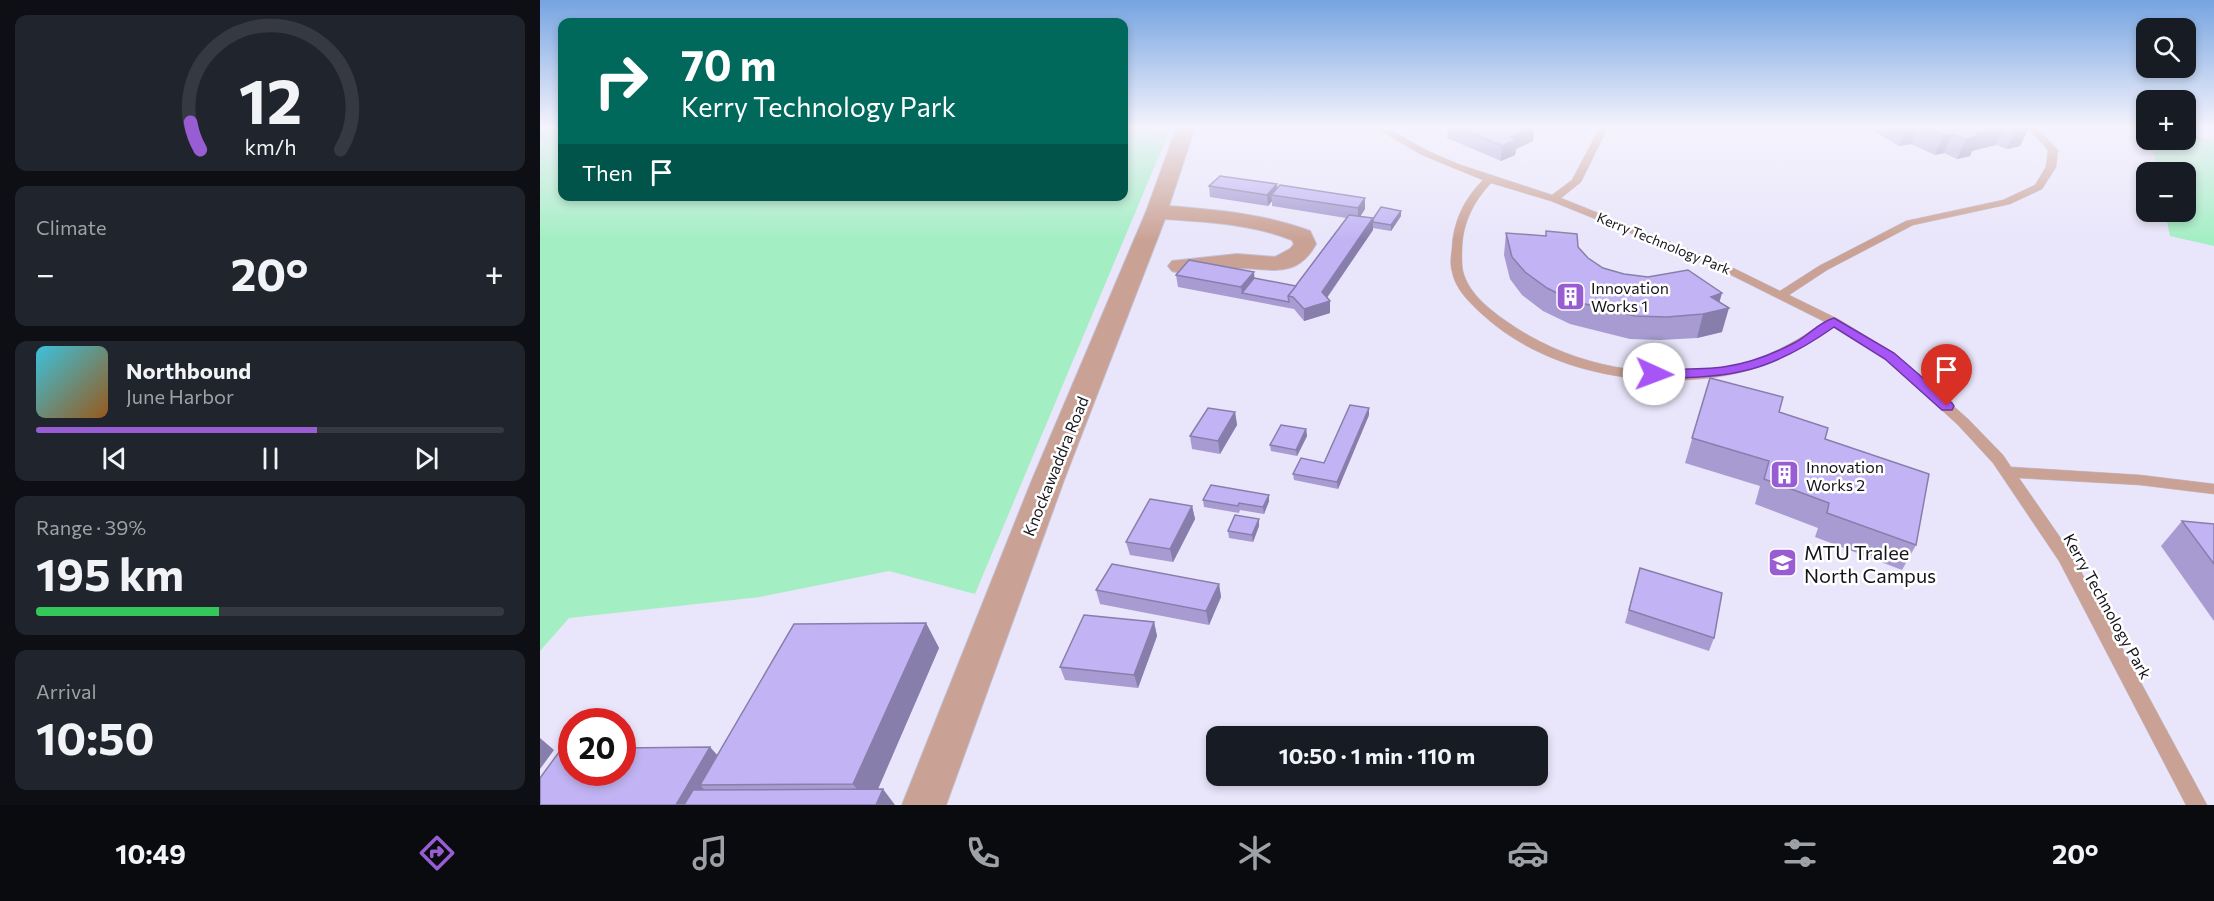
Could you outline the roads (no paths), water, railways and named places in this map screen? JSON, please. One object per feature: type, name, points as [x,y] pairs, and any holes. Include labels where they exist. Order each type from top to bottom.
[{"type":"street","name":"Knockawaddra Road","points":[[924,805],[1053,469],[1157,212],[1173,165]]},
{"type":"street","points":[[1157,212],[1209,215],[1289,230],[1302,236],[1305,244],[1299,254],[1279,264],[1237,261],[1180,266]]},
{"type":"lane","name":"Kerry Technology Park","points":[[1453,165],[1489,179],[1554,199],[1666,243],[1782,295],[1834,322],[1890,356],[1931,391],[1984,444],[2007,472],[2065,557],[2197,805]]},
{"type":"lane","points":[[1554,199],[1576,182],[1585,165]]},
{"type":"lane","points":[[1782,295],[1823,268],[1910,223],[2006,202],[2039,187],[2050,165]]},
{"type":"lane","points":[[1489,179],[1475,193],[1461,220],[1456,240],[1458,274],[1472,300],[1498,323],[1579,363],[1615,371],[1673,375],[1709,374],[1755,366],[1801,345],[1834,322]]},
{"type":"lane","points":[[2007,472],[2140,480],[2214,489]]},
{"type":"place","name":"Innovation Works 1","points":[[1570,296]]},
{"type":"place","name":"Innovation Works 2","points":[[1785,475]]},
{"type":"place","name":"MTU Tralee North Campus","points":[[1783,563]]}]
